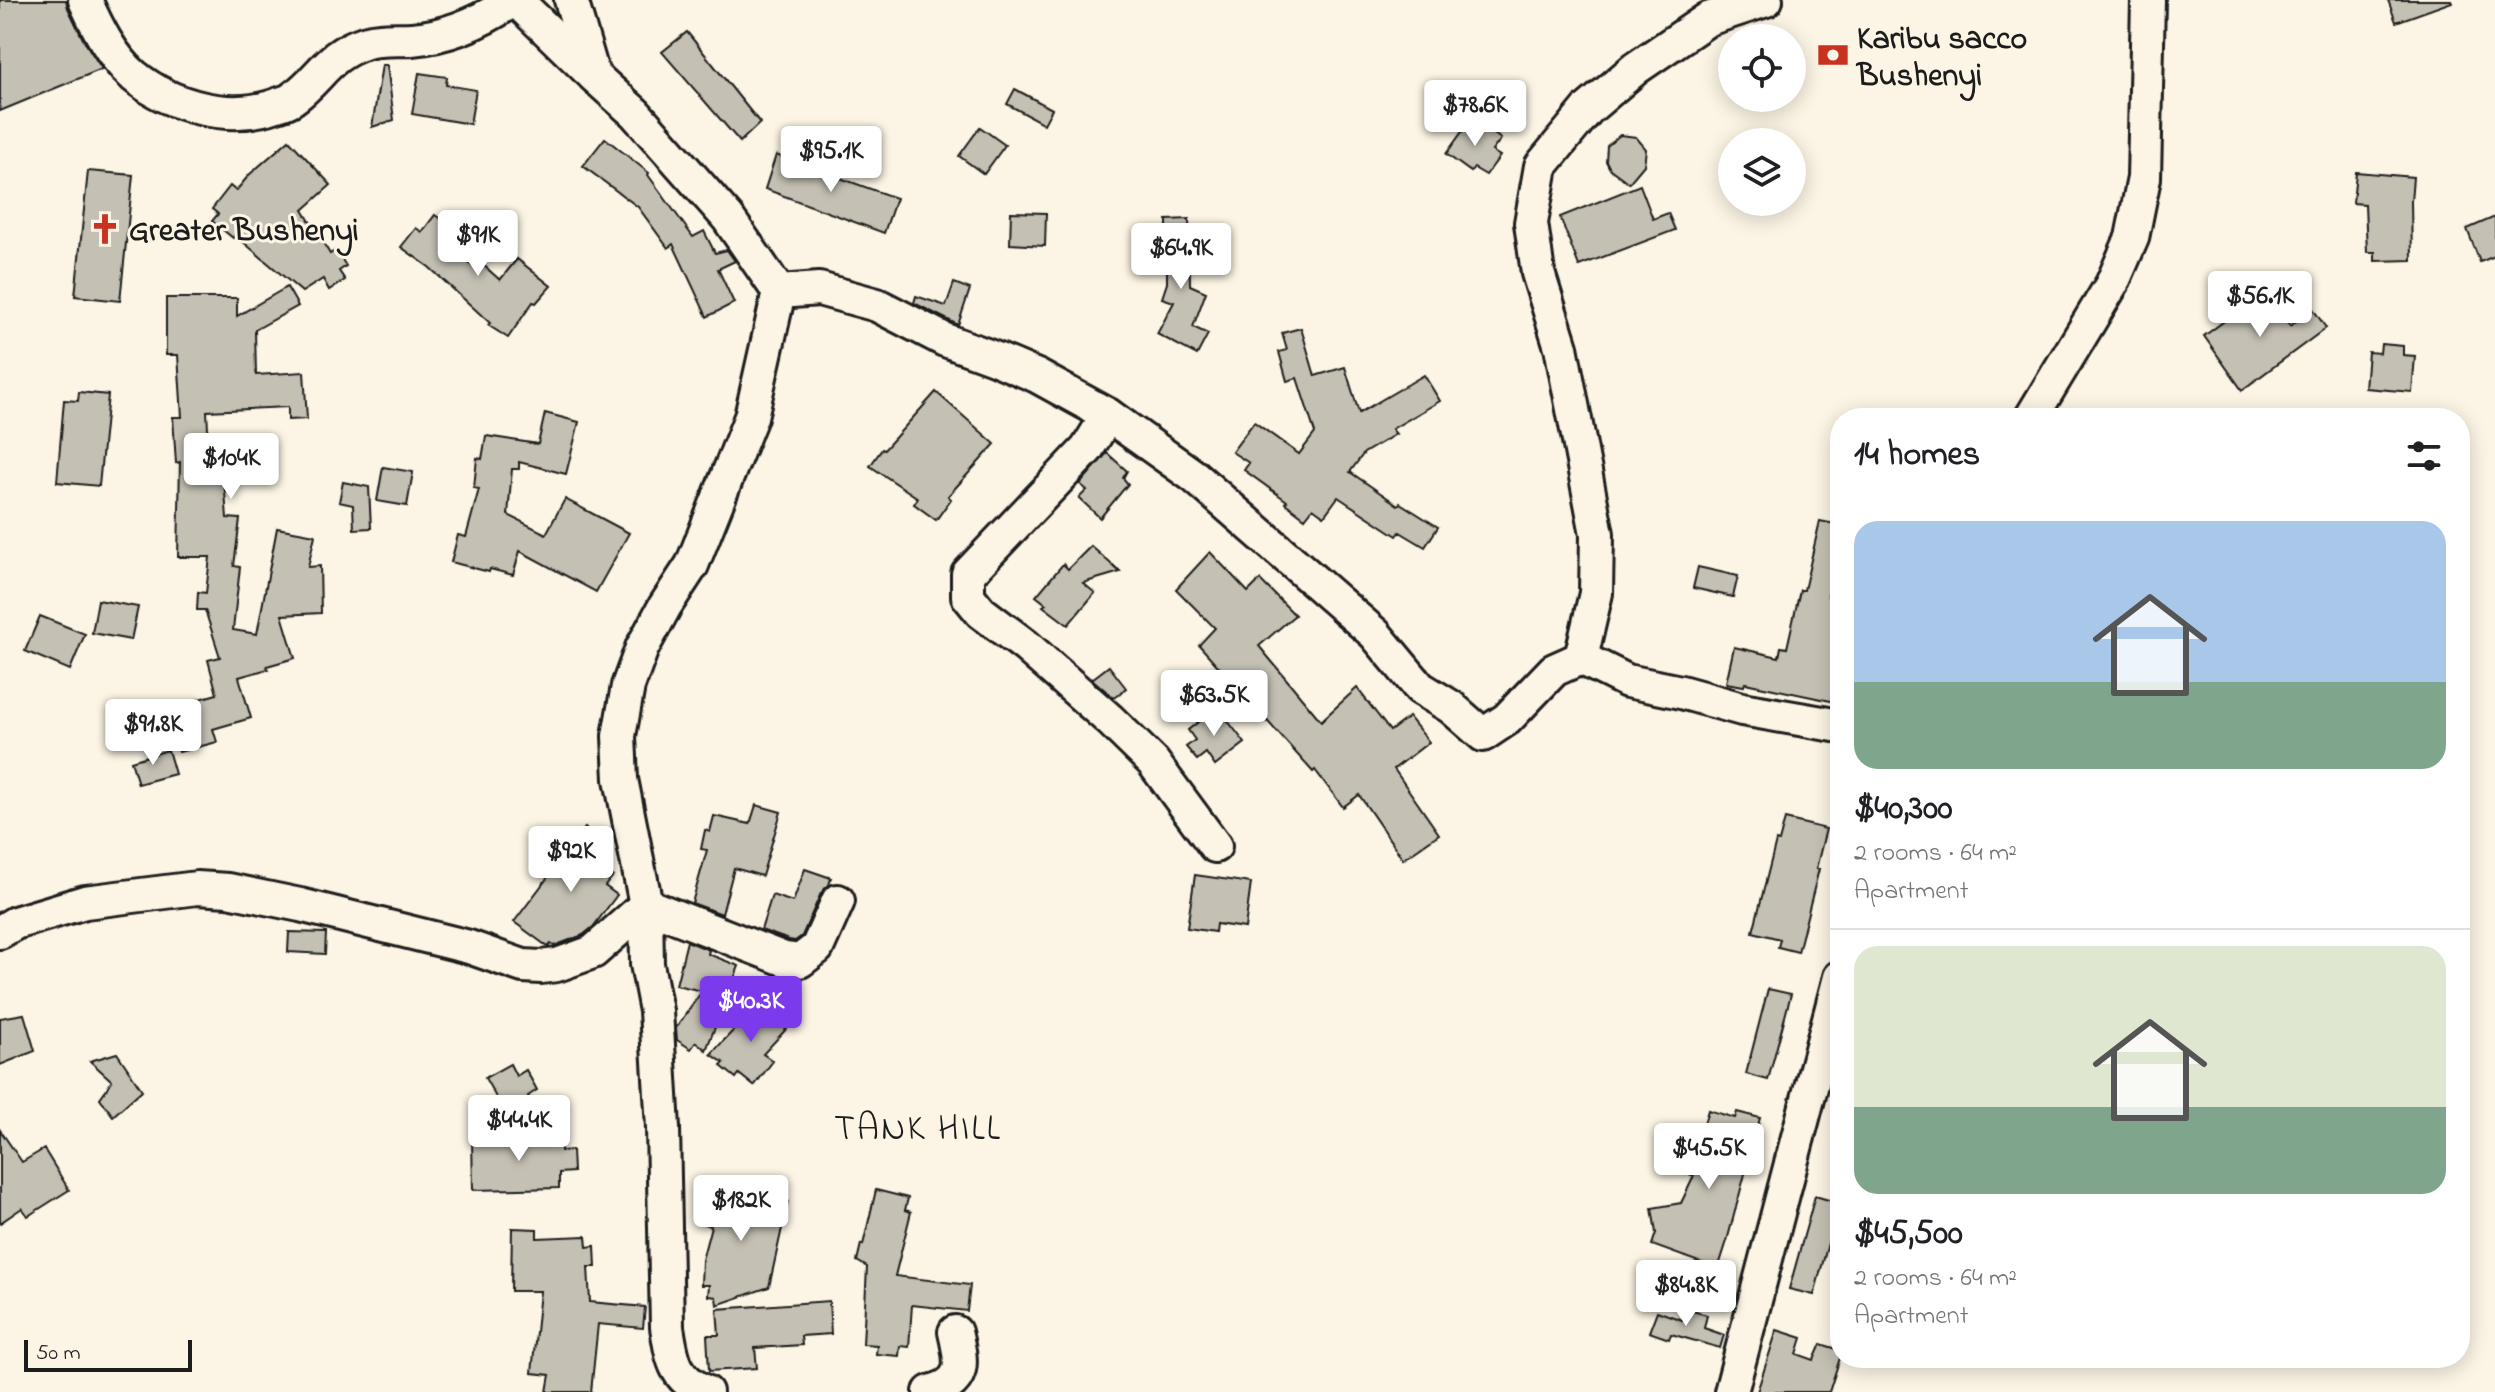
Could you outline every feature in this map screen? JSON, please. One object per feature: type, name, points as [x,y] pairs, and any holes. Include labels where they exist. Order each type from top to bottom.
[{"type":"street","points":[[85,0],[97,28],[135,76],[172,98],[216,112],[259,112],[292,100],[340,53],[367,41],[438,36],[489,15],[514,0],[635,113],[728,218],[779,292],[751,417],[692,565],[642,648],[628,686],[619,736],[621,779],[646,905],[647,964],[656,1011],[667,1327],[677,1370],[692,1386],[706,1392]]},
{"type":"street","points":[[571,0],[593,75]]},
{"type":"street","points":[[1581,658],[1596,593],[1597,534],[1561,347],[1538,273],[1531,223],[1541,166],[1588,109],[1636,68],[1708,19],[1766,0]]},
{"type":"street","points":[[2037,408],[2112,284],[2132,238],[2144,178],[2148,0]]},
{"type":"street","points":[[779,292],[819,289],[877,305],[945,340],[1037,376],[1108,415],[1207,487],[1375,634],[1420,688],[1451,707],[1483,735],[1507,719],[1554,670],[1581,658]]},
{"type":"street","points":[[1108,415],[1087,449],[968,574],[968,596],[981,612],[1026,646],[1153,762],[1215,846]]},
{"type":"street","points":[[1581,658],[1627,681],[1742,709],[1830,724]]},
{"type":"street","points":[[0,932],[15,923],[85,902],[197,888],[228,890],[469,947],[523,966],[541,967],[557,965],[593,952],[646,905]]},
{"type":"street","points":[[646,905],[770,954],[800,961],[817,948],[838,901]]},
{"type":"street","points":[[1731,1392],[1830,1015]]},
{"type":"street","points":[[930,1392],[948,1387],[958,1374],[962,1361],[955,1332]]},
{"type":"building","points":[[0,0],[66,0],[83,39],[102,69],[0,111]]},
{"type":"building","points":[[2388,0],[2451,0],[2452,2],[2396,22]]},
{"type":"building","points":[[687,32],[760,123],[740,142],[662,52]]},
{"type":"building","points":[[382,65],[387,65],[394,120],[372,127]]},
{"type":"building","points":[[419,73],[447,77],[446,85],[476,90],[470,124],[412,114]]},
{"type":"building","points":[[1015,89],[1052,109],[1044,124],[1007,104]]},
{"type":"building","points":[[1472,118],[1501,139],[1492,151],[1500,156],[1486,175],[1474,168],[1471,172],[1446,154]]},
{"type":"building","points":[[980,127],[1005,145],[984,174],[959,156]]},
{"type":"building","points":[[1620,135],[1636,137],[1646,149],[1644,165],[1629,183],[1610,169],[1606,161],[1607,146]]},
{"type":"building","points":[[605,138],[649,173],[693,237],[704,231],[715,253],[727,250],[735,261],[718,269],[734,303],[707,317],[673,244],[668,248],[638,207],[583,166]]},
{"type":"building","points":[[289,140],[331,185],[303,210],[330,254],[336,250],[346,266],[339,271],[345,280],[329,290],[323,279],[302,292],[235,235],[233,238],[212,221],[218,214],[212,209],[230,186],[236,191],[249,175]]},
{"type":"building","points":[[776,155],[896,198],[884,233],[765,189]]},
{"type":"building","name":"Greater Bushenyi","points":[[88,171],[133,175],[120,301],[75,296]]},
{"type":"building","points":[[2356,172],[2413,177],[2412,260],[2375,261],[2375,252],[2367,252],[2365,204],[2353,203]]},
{"type":"building","points":[[1640,185],[1653,219],[1668,213],[1675,230],[1579,266],[1560,217]]},
{"type":"building","points":[[1011,212],[1046,213],[1045,246],[1010,244]]},
{"type":"building","points":[[435,215],[460,233],[450,246],[477,270],[482,264],[500,280],[517,259],[551,286],[536,303],[533,302],[508,338],[488,325],[490,323],[429,267],[401,247],[416,228],[422,232]]},
{"type":"building","points":[[2495,217],[2495,256],[2480,262],[2467,229]]},
{"type":"building","points":[[1189,219],[1190,285],[1206,292],[1193,327],[1208,334],[1197,355],[1157,334],[1174,302],[1162,298],[1167,283],[1167,220]]},
{"type":"building","points":[[954,283],[970,289],[958,325],[914,303],[916,296],[946,306]]},
{"type":"building","points":[[287,287],[298,306],[255,330],[256,375],[304,372],[307,419],[288,420],[288,407],[207,411],[210,465],[223,465],[227,518],[240,519],[234,566],[240,567],[233,630],[257,634],[277,528],[315,535],[308,567],[320,566],[321,613],[282,615],[295,658],[239,677],[251,718],[213,729],[217,742],[179,752],[167,708],[217,694],[208,660],[220,657],[205,610],[197,610],[198,592],[206,593],[210,557],[178,557],[180,462],[176,463],[173,417],[182,417],[178,355],[166,355],[166,298],[237,298],[237,316]]},
{"type":"building","points":[[2265,291],[2290,326],[2313,309],[2326,328],[2242,390],[2204,336]]},
{"type":"building","points":[[1301,328],[1315,376],[1345,367],[1359,413],[1424,375],[1440,401],[1392,429],[1396,434],[1364,453],[1350,472],[1398,505],[1400,503],[1438,527],[1425,547],[1400,532],[1397,536],[1338,497],[1324,516],[1313,508],[1305,518],[1244,470],[1249,463],[1232,452],[1254,422],[1299,454],[1315,433],[1297,378],[1287,381],[1279,352],[1287,350],[1282,333]]},
{"type":"building","points":[[2381,344],[2403,346],[2403,355],[2415,356],[2412,392],[2365,388],[2368,352],[2380,353]]},
{"type":"building","points":[[79,392],[108,395],[99,486],[57,482],[64,400],[78,401]]},
{"type":"building","points":[[936,392],[995,444],[948,496],[951,499],[936,520],[914,504],[918,498],[870,466]]},
{"type":"building","points":[[545,413],[579,422],[566,474],[519,462],[519,469],[512,469],[508,515],[546,534],[565,499],[629,533],[596,592],[520,551],[513,575],[451,562],[458,535],[466,537],[479,489],[474,488],[477,458],[482,459],[486,436],[538,444]]},
{"type":"building","points":[[1107,453],[1127,471],[1123,478],[1128,484],[1100,518],[1079,498],[1087,490],[1080,484]]},
{"type":"building","points":[[383,467],[413,472],[407,506],[377,501]]},
{"type":"building","points":[[343,482],[369,487],[371,528],[354,529],[353,505],[339,502]]},
{"type":"building","points":[[1820,521],[1830,523],[1830,701],[1745,683],[1744,686],[1726,683],[1734,647],[1779,657],[1781,647],[1787,648],[1800,590],[1804,590]]},
{"type":"building","points":[[1091,546],[1120,572],[1083,583],[1095,593],[1068,625],[1043,606],[1046,604],[1036,596],[1063,564],[1068,569]]},
{"type":"building","points":[[1210,552],[1248,592],[1260,580],[1295,615],[1259,646],[1321,721],[1357,688],[1390,731],[1409,717],[1429,742],[1394,769],[1439,834],[1403,859],[1359,795],[1343,807],[1315,770],[1313,772],[1199,645],[1215,628],[1176,589]]},
{"type":"building","points":[[1698,567],[1738,576],[1733,597],[1693,588]]},
{"type":"building","points":[[98,600],[138,607],[131,640],[92,633]]},
{"type":"building","points":[[40,616],[85,634],[70,670],[25,651]]},
{"type":"building","points":[[1109,666],[1126,688],[1114,698],[1092,679]]},
{"type":"building","points":[[1217,707],[1245,743],[1215,766],[1206,753],[1197,760],[1186,747],[1195,740],[1188,730]]},
{"type":"building","points":[[168,750],[175,774],[138,784],[131,761]]},
{"type":"building","points":[[756,805],[781,812],[762,876],[734,868],[722,914],[692,903],[707,850],[701,849],[705,830],[710,832],[714,816],[750,824]]},
{"type":"building","points":[[1785,819],[1826,829],[1798,952],[1778,947],[1780,939],[1753,932],[1776,841],[1779,842]]},
{"type":"building","points":[[585,828],[611,847],[604,857],[609,861],[603,869],[613,876],[605,886],[617,895],[593,927],[583,935],[548,947],[514,922]]},
{"type":"building","points":[[805,869],[831,878],[802,936],[795,941],[761,930],[772,895],[793,902]]},
{"type":"building","points":[[1195,875],[1251,883],[1245,928],[1216,924],[1215,932],[1187,928]]},
{"type":"building","points":[[289,932],[326,933],[325,954],[288,952]]},
{"type":"building","points":[[687,941],[709,950],[708,954],[739,966],[706,1050],[696,1042],[691,1049],[677,1040],[676,1028],[702,991],[676,985]]},
{"type":"building","points":[[1768,989],[1791,994],[1768,1080],[1746,1074]]},
{"type":"building","points":[[762,1000],[790,1025],[763,1054],[773,1061],[754,1086],[739,1074],[736,1078],[721,1066],[724,1063],[711,1054]]},
{"type":"building","points":[[24,1014],[35,1051],[0,1065],[0,1018]]},
{"type":"building","points":[[117,1053],[142,1090],[113,1116],[100,1098],[112,1081],[90,1061]]},
{"type":"building","points":[[510,1064],[516,1076],[526,1070],[537,1090],[528,1096],[535,1109],[510,1122],[485,1078]]},
{"type":"building","points":[[1708,1110],[1735,1118],[1737,1112],[1760,1118],[1718,1269],[1652,1245],[1656,1233],[1652,1208],[1681,1203],[1694,1176],[1689,1174]]},
{"type":"building","points":[[0,1130],[22,1162],[44,1149],[69,1190],[28,1216],[22,1208],[0,1223]]},
{"type":"building","points":[[560,1136],[561,1151],[572,1150],[573,1172],[559,1173],[559,1188],[473,1190],[472,1137]]},
{"type":"building","points":[[722,1183],[760,1192],[760,1196],[788,1201],[769,1287],[717,1305],[716,1297],[708,1296],[709,1285],[701,1285],[702,1260],[711,1226],[704,1224],[710,1201],[717,1202]]},
{"type":"building","points":[[876,1190],[908,1198],[905,1210],[911,1212],[895,1276],[970,1285],[967,1311],[912,1305],[909,1347],[900,1346],[899,1356],[876,1354],[877,1345],[863,1344],[867,1267],[857,1261]]},
{"type":"building","points":[[1815,1196],[1830,1200],[1830,1236],[1814,1295],[1789,1289]]},
{"type":"building","points":[[512,1228],[537,1229],[537,1238],[586,1236],[587,1247],[595,1246],[596,1267],[588,1267],[590,1302],[645,1307],[643,1328],[598,1324],[591,1392],[547,1392],[550,1375],[532,1373],[540,1291],[511,1291]]},
{"type":"building","points":[[829,1301],[831,1334],[801,1336],[802,1345],[755,1348],[757,1368],[709,1371],[707,1335],[719,1335],[717,1309]]},
{"type":"building","points":[[1685,1309],[1707,1315],[1704,1328],[1724,1335],[1720,1348],[1671,1334],[1669,1339],[1649,1332],[1657,1311],[1682,1320]]},
{"type":"building","points":[[1777,1330],[1802,1338],[1797,1354],[1814,1360],[1821,1344],[1830,1347],[1830,1368],[1837,1368],[1829,1392],[1757,1392]]},
{"type":"place","name":"Karibu sacco Bushenyi","points":[[1833,55]]},
{"type":"place","name":"Greater Bushenyi","points":[[105,229]]},
{"type":"district","name":"TANK HILL","points":[[918,1126]]}]
